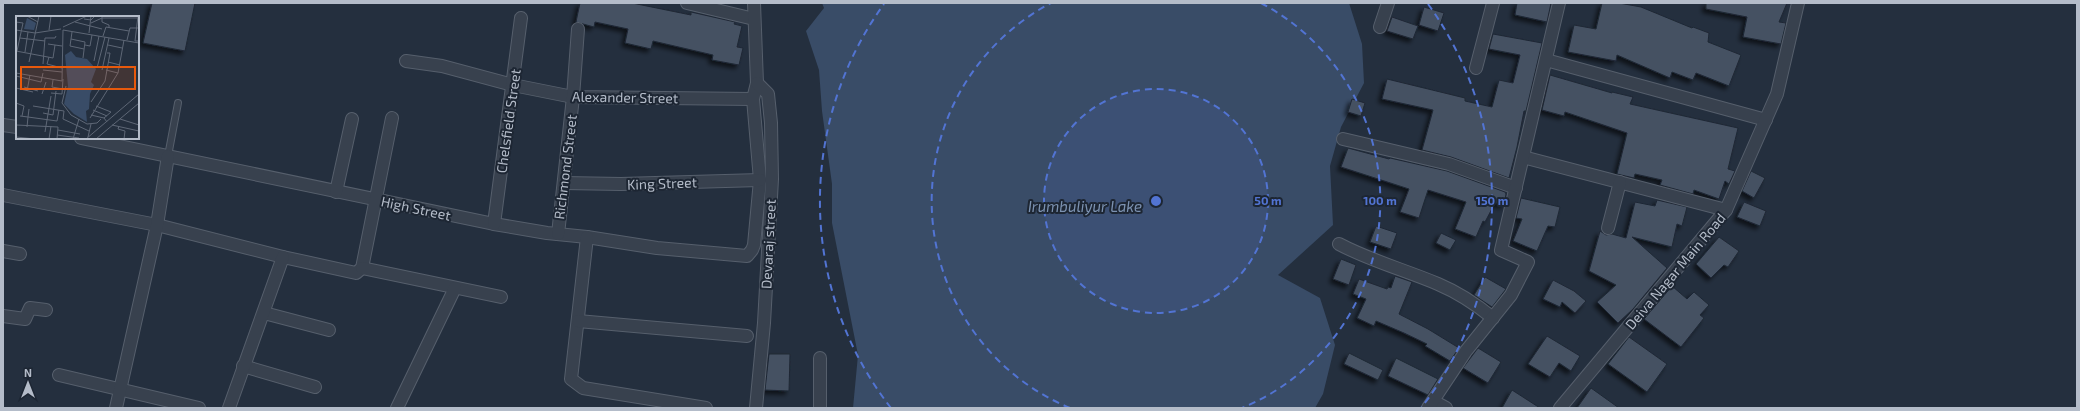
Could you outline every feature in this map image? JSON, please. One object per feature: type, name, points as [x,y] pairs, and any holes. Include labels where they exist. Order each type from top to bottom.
[{"type":"street","points":[[687,3],[754,19]]},
{"type":"street","name":"Devaraj street","points":[[752,250],[760,180],[753,99],[758,83],[754,3]]},
{"type":"street","points":[[1380,27],[1388,3]]},
{"type":"street","points":[[1476,68],[1493,3]]},
{"type":"street","points":[[1446,408],[1431,404],[1466,352],[1511,295],[1528,262],[1501,250],[1559,3]]},
{"type":"street","name":"Deiva Nagar Main Road","points":[[1560,408],[1726,210],[1777,94],[1798,3]]},
{"type":"street","name":"Chelsfield Street","points":[[494,224],[521,18]]},
{"type":"street","name":"Richmond Street","points":[[558,234],[574,97],[578,29]]},
{"type":"street","points":[[1546,60],[1766,120]]},
{"type":"street","name":"Alexander Street","points":[[406,61],[442,66],[513,85],[574,97],[753,99]]},
{"type":"street","name":"Devaraj street","points":[[756,408],[764,323],[772,179],[771,122],[768,94],[758,83]]},
{"type":"street","points":[[3,195],[157,225],[283,257],[356,273],[362,268],[377,200],[392,118]]},
{"type":"street","points":[[336,192],[352,119]]},
{"type":"street","points":[[3,125],[16,127]]},
{"type":"street","name":"High Street","points":[[86,139],[494,224],[657,248],[739,257],[746,256],[752,250]]},
{"type":"street","points":[[1343,139],[1449,164],[1516,188]]},
{"type":"street","points":[[116,408],[157,225],[168,156]]},
{"type":"street","points":[[1523,157],[1726,210]]},
{"type":"street","name":"King Street","points":[[564,183],[621,184],[760,180]]},
{"type":"street","points":[[1608,228],[1620,182]]},
{"type":"street","points":[[587,237],[571,380],[583,388],[706,408]]},
{"type":"street","points":[[1339,244],[1364,257],[1440,285],[1482,309],[1493,318]]},
{"type":"street","points":[[3,252],[20,254]]},
{"type":"street","points":[[229,408],[283,257]]},
{"type":"street","points":[[362,268],[500,298]]},
{"type":"street","points":[[397,408],[455,288]]},
{"type":"street","points":[[3,316],[25,319],[30,308],[46,310]]},
{"type":"street","points":[[264,313],[329,330]]},
{"type":"street","points":[[578,321],[747,336]]},
{"type":"street","points":[[820,358],[820,408]]},
{"type":"street","points":[[243,366],[315,387]]},
{"type":"street","points":[[59,375],[199,408]]},
{"type":"lane","points":[[168,156],[178,103]]},
{"type":"water","name":"Irumbuliyur Lake","points":[[822,3],[1349,3],[1362,44],[1364,83],[1341,127],[1330,166],[1333,225],[1278,275],[1320,298],[1335,345],[1323,394],[1315,408],[853,408],[858,355],[832,223],[832,184],[822,111],[819,70],[806,31],[824,8]]},
{"type":"building","points":[[152,3],[195,3],[185,51],[143,43]]},
{"type":"building","points":[[580,3],[632,3],[691,15],[691,12],[735,22],[734,24],[742,26],[737,47],[743,48],[739,65],[712,60],[713,55],[653,41],[651,49],[625,43],[628,29],[595,22],[594,27],[576,22]]},
{"type":"building","points":[[1517,3],[1551,3],[1547,22],[1515,15]]},
{"type":"building","points":[[1602,3],[1619,3],[1641,7],[1692,28],[1693,27],[1709,33],[1708,42],[1741,55],[1729,86],[1696,73],[1693,80],[1672,72],[1670,78],[1617,55],[1616,61],[1568,52],[1574,25],[1596,29]]},
{"type":"building","points":[[1706,3],[1787,3],[1779,22],[1786,23],[1781,44],[1743,37],[1747,17],[1706,9]]},
{"type":"building","points":[[1424,7],[1444,13],[1438,31],[1419,25]]},
{"type":"building","points":[[1392,17],[1418,26],[1413,39],[1387,31]]},
{"type":"building","points":[[1493,34],[1542,43],[1526,111],[1524,111],[1509,178],[1451,157],[1422,150],[1433,110],[1382,99],[1387,79],[1465,98],[1465,101],[1492,107],[1499,80],[1513,83],[1520,55],[1489,49]]},
{"type":"building","points":[[1550,75],[1612,93],[1633,97],[1630,104],[1738,128],[1728,169],[1735,171],[1729,184],[1725,181],[1719,199],[1694,190],[1693,194],[1660,185],[1662,180],[1635,174],[1634,178],[1617,174],[1627,133],[1565,112],[1564,116],[1542,110]]},
{"type":"building","points":[[1352,99],[1365,103],[1361,116],[1348,112]]},
{"type":"building","points":[[1348,148],[1389,159],[1447,171],[1505,192],[1504,205],[1495,203],[1485,222],[1483,221],[1476,237],[1455,229],[1466,202],[1428,190],[1419,218],[1400,212],[1409,189],[1341,167]]},
{"type":"building","points":[[1751,171],[1765,178],[1754,198],[1742,191]]},
{"type":"building","points":[[1521,198],[1560,207],[1555,227],[1548,226],[1537,251],[1513,241],[1522,219],[1516,218]]},
{"type":"building","points":[[1657,200],[1687,207],[1682,226],[1677,224],[1672,247],[1632,237],[1667,268],[1633,309],[1618,323],[1597,302],[1616,285],[1589,271],[1600,231],[1606,235],[1612,234],[1626,238],[1635,202],[1655,206]]},
{"type":"building","points":[[1744,202],[1766,211],[1760,226],[1737,217]]},
{"type":"building","points":[[1376,226],[1397,233],[1391,249],[1370,242]]},
{"type":"building","points":[[1441,233],[1456,240],[1450,250],[1436,243]]},
{"type":"building","points":[[1719,237],[1739,251],[1728,267],[1724,265],[1711,278],[1696,264]]},
{"type":"building","points":[[1341,259],[1356,265],[1349,285],[1333,279]]},
{"type":"building","points":[[1395,276],[1412,282],[1399,314],[1428,329],[1459,348],[1450,361],[1425,346],[1427,344],[1404,333],[1376,321],[1374,326],[1357,318],[1366,299],[1353,294],[1359,279],[1387,289],[1388,287],[1391,288]]},
{"type":"building","points":[[1485,277],[1506,289],[1492,307],[1474,295]]},
{"type":"building","points":[[1553,280],[1574,291],[1586,301],[1575,313],[1562,302],[1560,307],[1543,299]]},
{"type":"building","points":[[1672,286],[1687,299],[1694,292],[1709,305],[1700,315],[1704,318],[1681,347],[1644,319]]},
{"type":"building","points":[[1547,336],[1580,356],[1571,371],[1559,363],[1550,377],[1528,364]]},
{"type":"building","points":[[1629,337],[1667,364],[1647,392],[1608,364]]},
{"type":"building","points":[[1478,348],[1501,362],[1488,383],[1463,368]]},
{"type":"building","points":[[1349,353],[1383,370],[1378,380],[1344,364]]},
{"type":"building","points":[[769,354],[790,354],[789,391],[765,390]]},
{"type":"building","points":[[1396,358],[1438,379],[1428,395],[1388,376]]},
{"type":"building","points":[[1591,388],[1619,408],[1577,408]]},
{"type":"building","points":[[1512,390],[1540,408],[1502,408]]}]
